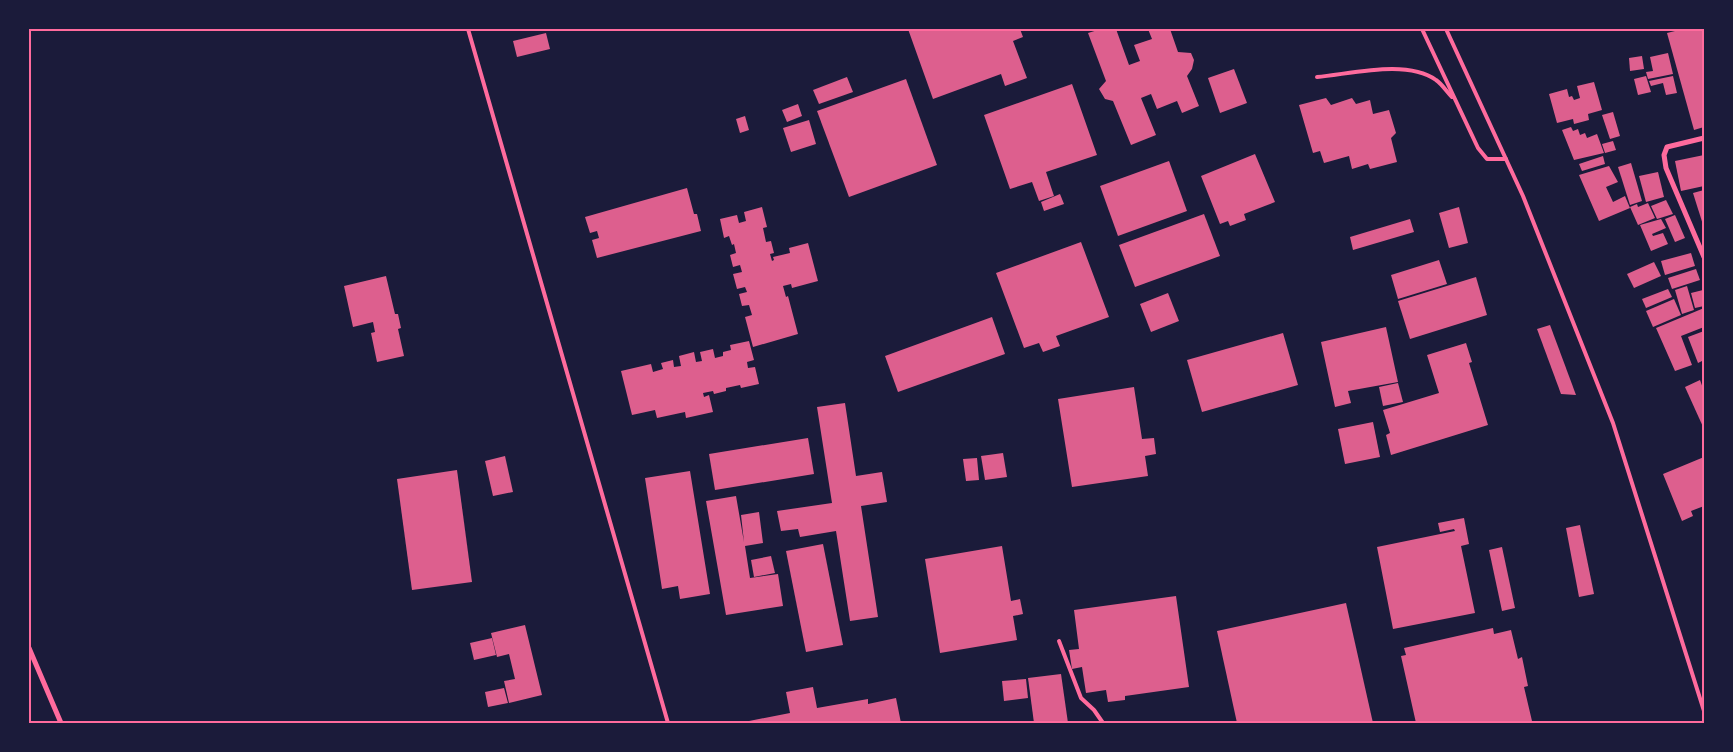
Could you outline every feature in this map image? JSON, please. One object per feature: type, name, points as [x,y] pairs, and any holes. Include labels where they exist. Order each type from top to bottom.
[{"type":"street","points":[[1704,138],[1667,147],[1664,156],[1666,168],[1704,257]]},
{"type":"street","points":[[29,648],[61,723]]},
{"type":"lane","points":[[468,29],[668,723]]},
{"type":"lane","points":[[1422,29],[1478,148],[1488,159],[1506,159]]},
{"type":"lane","points":[[1446,29],[1523,196],[1613,423],[1704,711]]},
{"type":"lane","points":[[1317,78],[1400,68],[1422,72],[1437,80],[1455,101]]},
{"type":"lane","points":[[1059,641],[1081,698],[1094,710],[1103,723]]},
{"type":"building","points":[[908,29],[1020,29],[1023,37],[1013,41],[1027,78],[1005,86],[1001,74],[933,99]]},
{"type":"building","points":[[1101,29],[1116,29],[1129,65],[1140,61],[1134,45],[1152,39],[1148,29],[1170,29],[1178,52],[1191,53],[1194,60],[1192,69],[1187,76],[1199,106],[1182,113],[1177,101],[1157,109],[1151,94],[1141,98],[1156,135],[1131,145],[1113,101],[1105,99],[1099,89],[1106,81],[1088,33]]},
{"type":"building","points":[[1683,29],[1702,29],[1704,37],[1704,127],[1694,130],[1667,33]]},
{"type":"building","points":[[546,33],[550,49],[517,57],[513,41]]},
{"type":"building","points":[[1668,53],[1673,74],[1648,79],[1646,72],[1653,71],[1650,57]]},
{"type":"building","points":[[1642,56],[1644,69],[1630,71],[1629,58]]},
{"type":"building","points":[[1234,69],[1247,103],[1220,113],[1208,78]]},
{"type":"building","points":[[1646,76],[1651,92],[1638,95],[1634,79]]},
{"type":"building","points":[[1673,76],[1677,93],[1666,95],[1663,83],[1651,86],[1649,81]]},
{"type":"building","points":[[847,77],[853,92],[819,104],[813,90]]},
{"type":"building","points":[[906,79],[937,165],[849,197],[817,111]]},
{"type":"building","points":[[1594,82],[1602,110],[1588,114],[1589,120],[1574,124],[1573,119],[1557,123],[1549,94],[1567,89],[1569,97],[1572,96],[1574,100],[1580,98],[1577,86]]},
{"type":"building","points":[[1072,84],[1097,155],[1046,172],[1054,196],[1039,201],[1032,182],[1010,189],[984,115]]},
{"type":"building","points":[[1326,98],[1331,105],[1352,98],[1356,104],[1370,100],[1373,114],[1389,110],[1396,133],[1391,138],[1397,162],[1370,169],[1368,164],[1352,169],[1349,156],[1324,163],[1320,151],[1313,153],[1299,105]]},
{"type":"building","points":[[798,104],[802,116],[787,122],[782,110]]},
{"type":"building","points":[[1613,112],[1620,136],[1610,139],[1602,115]]},
{"type":"building","points":[[745,116],[749,130],[740,133],[736,119]]},
{"type":"building","points":[[809,120],[816,144],[791,152],[783,128]]},
{"type":"building","points":[[1571,127],[1573,131],[1578,129],[1580,135],[1585,133],[1587,138],[1597,134],[1604,153],[1574,160],[1562,130]]},
{"type":"building","points":[[1613,141],[1616,150],[1605,153],[1602,144]]},
{"type":"building","points":[[1255,154],[1275,202],[1244,214],[1246,220],[1230,226],[1228,221],[1220,224],[1201,176]]},
{"type":"building","points":[[1704,155],[1704,186],[1681,191],[1675,161]]},
{"type":"building","points":[[1603,156],[1605,164],[1582,171],[1579,164]]},
{"type":"building","points":[[1169,161],[1187,211],[1118,236],[1100,186]]},
{"type":"building","points":[[1631,163],[1642,201],[1630,205],[1618,167]]},
{"type":"building","points":[[1609,166],[1618,182],[1606,187],[1613,202],[1625,196],[1630,208],[1599,221],[1579,175]]},
{"type":"building","points":[[1658,172],[1664,197],[1646,202],[1639,176]]},
{"type":"building","points":[[687,188],[701,231],[597,258],[592,240],[599,238],[597,231],[590,233],[585,217]]},
{"type":"building","points":[[1704,190],[1704,228],[1693,193]]},
{"type":"building","points":[[1060,194],[1064,204],[1044,211],[1041,202]]},
{"type":"building","points":[[1666,200],[1673,214],[1657,219],[1651,206]]},
{"type":"building","points":[[1648,203],[1655,218],[1638,225],[1630,207],[1637,204],[1638,207]]},
{"type":"building","points":[[762,207],[767,227],[763,228],[766,242],[771,241],[774,253],[770,254],[772,261],[774,260],[773,257],[790,253],[789,248],[808,243],[818,281],[792,288],[791,284],[783,286],[786,297],[788,296],[798,334],[753,347],[745,317],[752,315],[749,305],[742,306],[739,294],[747,292],[745,287],[737,289],[733,274],[742,272],[740,265],[733,267],[730,255],[736,253],[734,244],[732,245],[729,236],[724,238],[720,219],[737,215],[739,223],[746,221],[744,212]]},
{"type":"building","points":[[1459,207],[1468,243],[1449,248],[1439,213]]},
{"type":"building","points":[[1204,214],[1220,256],[1135,287],[1119,245]]},
{"type":"building","points":[[1675,215],[1685,238],[1675,242],[1665,219]]},
{"type":"building","points":[[1410,219],[1414,232],[1353,250],[1350,237]]},
{"type":"building","points":[[1661,219],[1666,228],[1652,234],[1653,236],[1663,233],[1668,244],[1651,251],[1640,225]]},
{"type":"building","points":[[1081,242],[1109,317],[1056,336],[1060,346],[1043,352],[1039,343],[1024,348],[996,273]]},
{"type":"building","points":[[1691,253],[1695,266],[1665,275],[1661,261]]},
{"type":"building","points":[[1439,260],[1447,284],[1398,299],[1391,275]]},
{"type":"building","points":[[1654,262],[1661,276],[1634,288],[1627,274]]},
{"type":"building","points":[[1696,269],[1700,280],[1672,289],[1668,278]]},
{"type":"building","points":[[386,276],[395,314],[398,314],[401,328],[398,329],[404,356],[377,362],[371,333],[375,332],[373,322],[353,327],[344,286]]},
{"type":"building","points":[[1476,277],[1487,315],[1410,339],[1398,301]]},
{"type":"building","points":[[1687,286],[1694,310],[1682,314],[1675,290]]},
{"type":"building","points":[[1668,289],[1672,297],[1646,308],[1642,299]]},
{"type":"building","points":[[1703,290],[1704,306],[1695,308],[1691,293]]},
{"type":"building","points":[[1168,293],[1179,321],[1151,332],[1140,304]]},
{"type":"building","points":[[1674,299],[1681,315],[1653,327],[1646,311]]},
{"type":"building","points":[[1704,308],[1704,327],[1681,336],[1692,365],[1675,371],[1656,328]]},
{"type":"building","points":[[992,317],[1005,354],[898,392],[885,356]]},
{"type":"building","points":[[1550,325],[1576,395],[1561,394],[1537,329]]},
{"type":"building","points":[[1386,327],[1398,382],[1348,391],[1351,403],[1335,407],[1321,342]]},
{"type":"building","points":[[1704,331],[1704,360],[1698,363],[1688,337]]},
{"type":"building","points":[[1283,333],[1298,385],[1202,412],[1187,360]]},
{"type":"building","points":[[749,341],[754,360],[747,362],[748,368],[755,367],[759,384],[741,388],[740,385],[726,388],[726,391],[714,394],[713,391],[703,393],[704,397],[709,395],[713,412],[686,418],[685,412],[657,418],[655,410],[632,415],[621,371],[651,364],[653,372],[663,369],[661,363],[673,360],[674,367],[681,366],[679,356],[694,352],[696,362],[702,361],[700,352],[713,349],[715,358],[723,356],[723,352],[731,350],[730,345]]},
{"type":"building","points":[[1466,343],[1472,362],[1469,363],[1488,425],[1391,455],[1386,435],[1390,433],[1383,410],[1439,393],[1427,355]]},
{"type":"building","points":[[1700,380],[1704,391],[1704,429],[1685,387]]},
{"type":"building","points":[[1398,383],[1403,402],[1383,406],[1379,387]]},
{"type":"building","points":[[1134,387],[1142,439],[1154,438],[1156,454],[1145,456],[1148,476],[1072,487],[1058,399]]},
{"type":"building","points":[[845,403],[856,476],[882,472],[887,502],[861,506],[878,617],[850,621],[836,531],[800,537],[798,529],[781,531],[777,511],[832,503],[817,407]]},
{"type":"building","points":[[1373,422],[1380,457],[1345,464],[1338,429]]},
{"type":"building","points":[[808,438],[814,474],[715,490],[709,454]]},
{"type":"building","points":[[1003,453],[1007,477],[985,480],[981,456]]},
{"type":"building","points":[[505,456],[513,492],[493,496],[485,461]]},
{"type":"building","points":[[1704,457],[1704,506],[1691,511],[1693,516],[1682,521],[1663,474]]},
{"type":"building","points":[[977,458],[979,480],[966,481],[963,459]]},
{"type":"building","points":[[457,470],[472,582],[412,590],[397,479]]},
{"type":"building","points":[[690,471],[710,594],[680,599],[678,586],[662,589],[645,478]]},
{"type":"building","points":[[736,496],[744,542],[741,515],[759,512],[763,543],[745,546],[750,578],[778,574],[783,606],[726,615],[706,501]]},
{"type":"building","points":[[1464,518],[1469,544],[1461,546],[1475,613],[1393,629],[1377,547],[1455,531],[1454,529],[1440,532],[1438,523]]},
{"type":"building","points":[[1580,525],[1594,594],[1579,597],[1566,528]]},
{"type":"building","points":[[823,544],[843,645],[806,652],[786,551]]},
{"type":"building","points":[[1002,546],[1011,601],[1020,599],[1023,614],[1013,616],[1017,640],[940,653],[925,559]]},
{"type":"building","points":[[1502,547],[1515,608],[1502,611],[1489,550]]},
{"type":"building","points":[[771,556],[775,573],[754,577],[751,560]]},
{"type":"building","points":[[1176,596],[1189,687],[1125,696],[1125,700],[1108,702],[1106,690],[1086,693],[1082,667],[1072,669],[1069,650],[1079,649],[1074,610]]},
{"type":"building","points":[[1346,603],[1373,723],[1237,723],[1217,631]]},
{"type":"building","points":[[525,625],[542,695],[509,703],[504,681],[515,679],[509,654],[497,657],[491,633]]},
{"type":"building","points":[[1493,628],[1494,634],[1511,630],[1518,659],[1522,657],[1528,686],[1524,687],[1532,721],[1416,723],[1401,656],[1406,655],[1404,648]]},
{"type":"building","points":[[492,638],[496,655],[474,660],[470,643]]},
{"type":"building","points":[[1061,674],[1068,723],[1034,723],[1028,678]]},
{"type":"building","points":[[1026,679],[1028,698],[1004,701],[1002,681]]},
{"type":"building","points":[[813,687],[817,708],[868,699],[868,704],[896,698],[901,723],[739,723],[790,713],[786,692]]},
{"type":"building","points":[[504,688],[508,703],[488,707],[485,692]]}]
